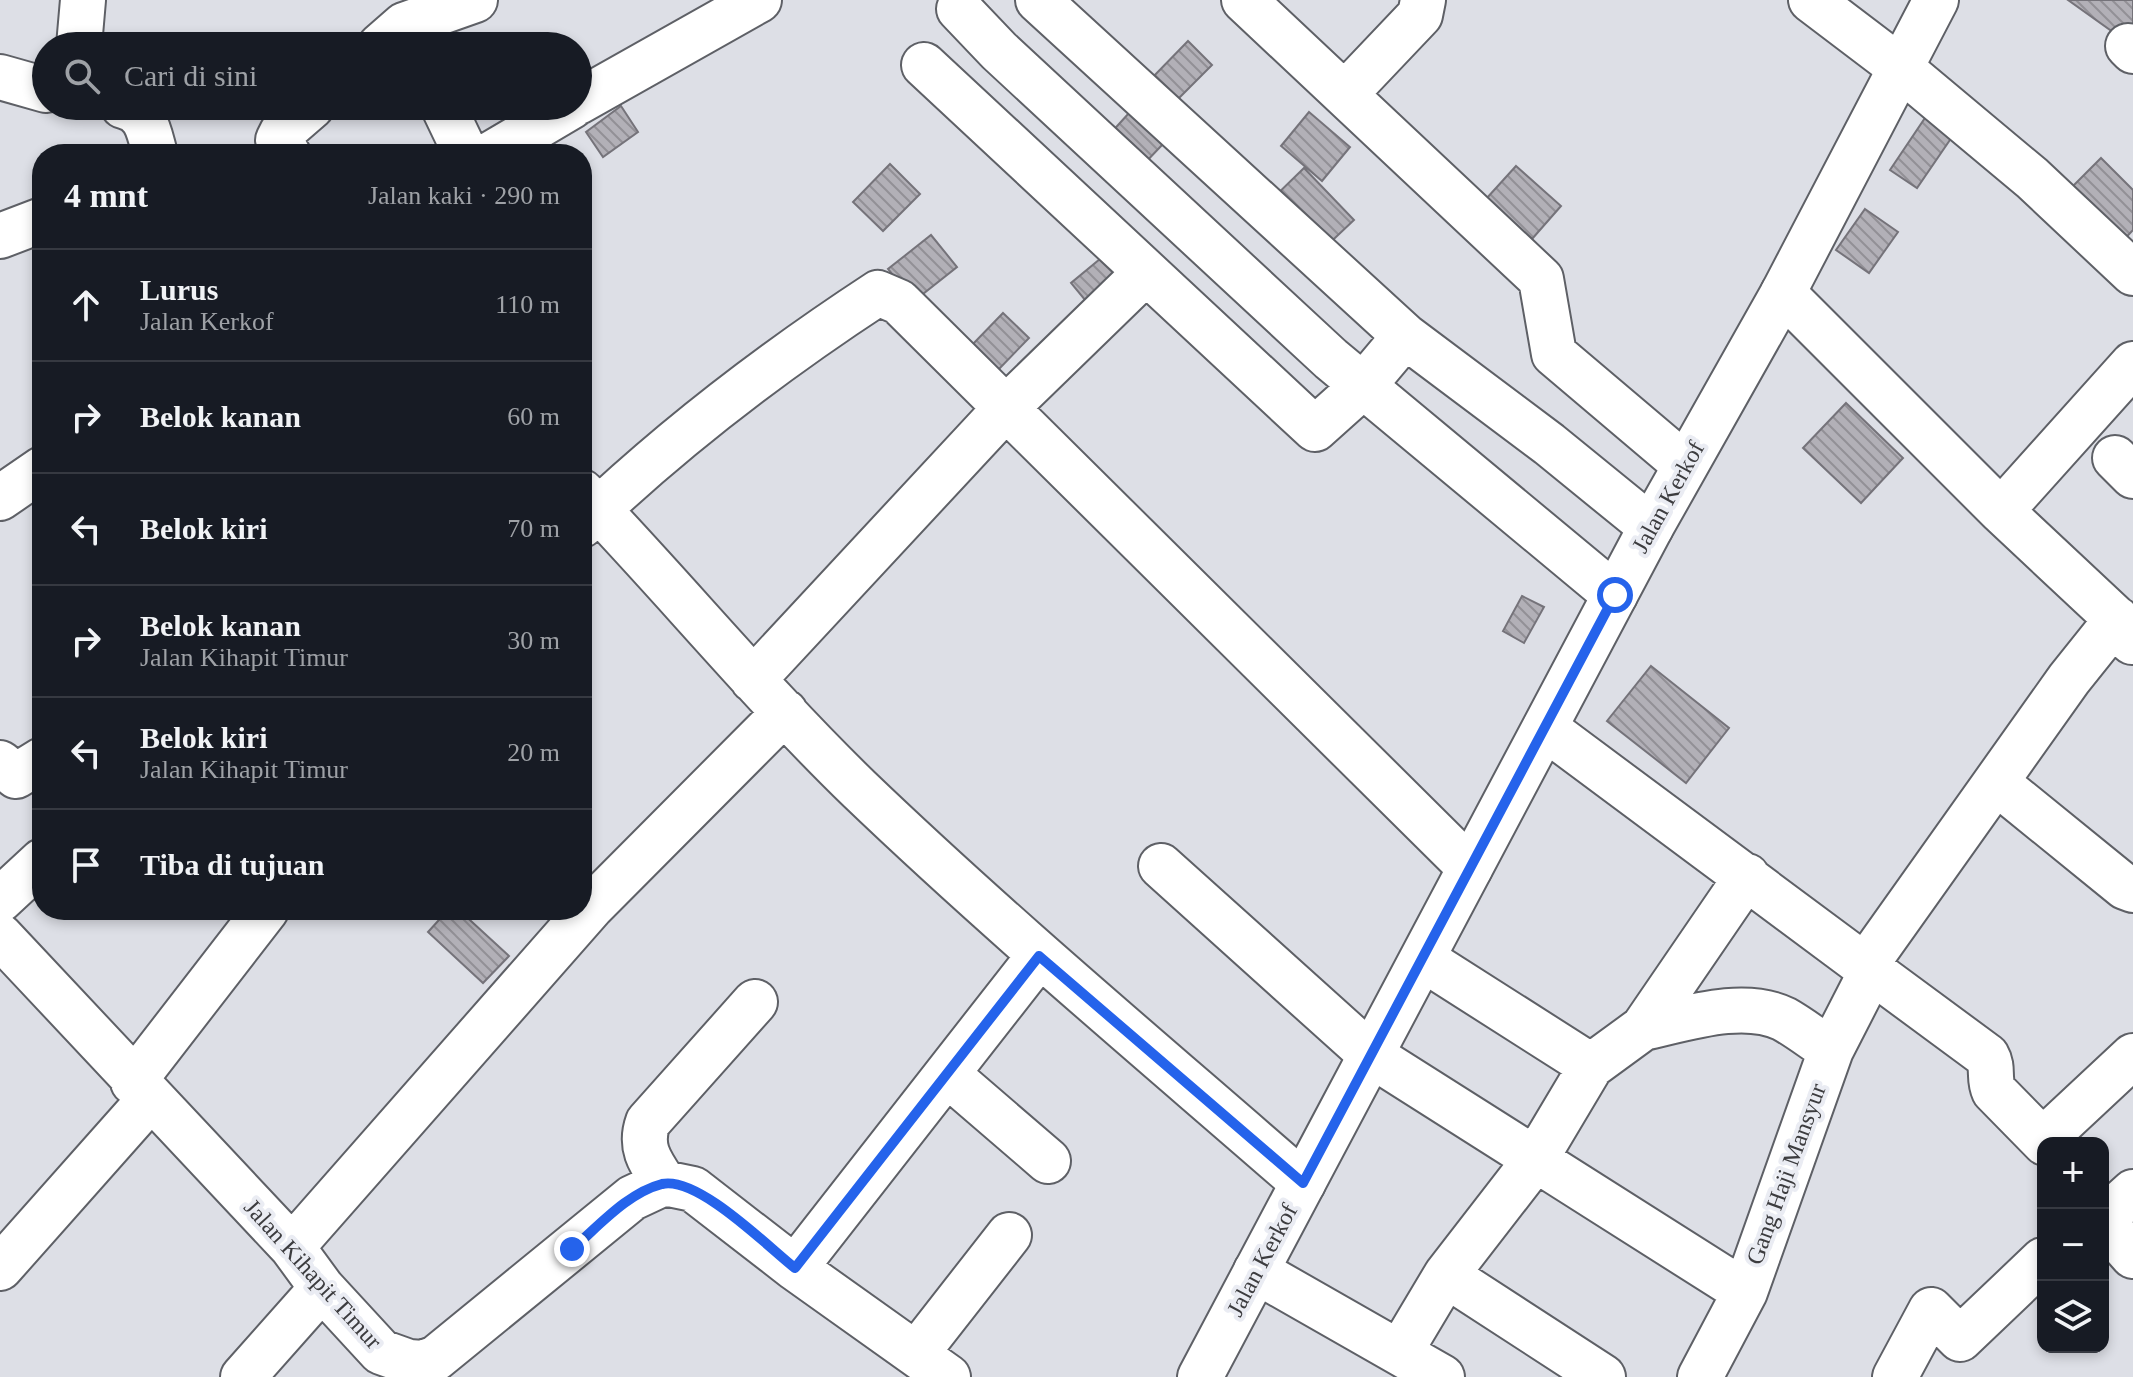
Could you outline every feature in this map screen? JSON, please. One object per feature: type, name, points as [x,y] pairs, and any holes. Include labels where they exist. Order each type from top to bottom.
[{"type":"street","points":[[80,32],[83,0]]},
{"type":"street","points":[[399,29],[475,0]]},
{"type":"street","points":[[592,94],[759,0]]},
{"type":"street","points":[[1038,0],[1405,336],[1549,444],[1651,527]]},
{"type":"street","points":[[1244,0],[1541,279],[1554,354],[1685,465]]},
{"type":"street","points":[[1345,94],[1420,15],[1425,5],[1423,0]]},
{"type":"street","points":[[1811,0],[1898,66],[2128,260]]},
{"type":"street","name":"Jalan Kerkof","points":[[1200,1377],[1651,527],[1783,293],[1898,66],[1936,0]]},
{"type":"street","points":[[959,9],[999,51],[1363,386],[1615,595]]},
{"type":"street","points":[[999,51],[939,78],[1315,429],[1363,386],[1405,336]]},
{"type":"street","points":[[0,77],[32,86]]},
{"type":"street","points":[[144,120],[152,144]]},
{"type":"street","points":[[281,144],[278,140],[282,132],[296,120]]},
{"type":"street","points":[[450,120],[461,144]]},
{"type":"street","points":[[508,144],[548,120]]},
{"type":"street","points":[[0,236],[32,224]]},
{"type":"street","points":[[753,680],[1004,410],[1146,272]]},
{"type":"street","points":[[592,505],[878,293],[899,302],[1004,410],[1470,868]]},
{"type":"street","points":[[1783,293],[2125,632]]},
{"type":"street","points":[[2001,511],[2133,364]]},
{"type":"street","points":[[0,498],[32,476]]},
{"type":"street","points":[[592,514],[858,787],[1039,956],[1303,1183]]},
{"type":"street","name":"Gang Haji Mansyur","points":[[1700,1377],[1745,1292],[1831,1050],[1868,968],[2069,679],[2125,632]]},
{"type":"street","points":[[592,906],[785,712]]},
{"type":"street","points":[[1545,728],[1987,1056],[1992,1064],[1989,1081],[1994,1091],[2040,1137]]},
{"type":"street","points":[[0,763],[16,776],[32,766]]},
{"type":"street","points":[[1997,783],[2125,887],[2133,890]]},
{"type":"street","points":[[1161,866],[1371,1055],[1745,1292]]},
{"type":"street","points":[[0,900],[32,870]]},
{"type":"street","points":[[1400,1352],[1446,1275],[1535,1160],[1591,1066],[1643,1028],[1747,876]]},
{"type":"street","points":[[0,1268],[142,1091],[259,920]]},
{"type":"street","points":[[292,1247],[580,920]]},
{"type":"street","name":"Jalan Kihapit Timur","points":[[0,936],[142,1091],[292,1247],[322,1288],[381,1352],[397,1360],[423,1363],[436,1358],[526,1288],[632,1198],[664,1183]]},
{"type":"street","points":[[795,1268],[1039,956]]},
{"type":"street","points":[[1423,959],[1591,1066]]},
{"type":"street","points":[[755,1002],[648,1122],[643,1135],[644,1149],[664,1183],[693,1189],[795,1268],[932,1366],[1009,1235]]},
{"type":"street","points":[[1643,1028],[1722,1012],[1749,1013],[1781,1018],[1831,1050]]},
{"type":"street","points":[[2048,1137],[2133,1056]]},
{"type":"street","points":[[947,1074],[1048,1161]]},
{"type":"street","points":[[2109,1214],[2133,1192]]},
{"type":"street","points":[[2109,1227],[2133,1256]]},
{"type":"street","points":[[1895,1377],[1931,1310],[1960,1339],[2037,1266]]},
{"type":"street","points":[[1256,1271],[1442,1377]]},
{"type":"street","points":[[1446,1275],[1603,1377]]},
{"type":"street","points":[[243,1377],[322,1288]]},
{"type":"street","points":[[1903,1377],[1922,1377]]},
{"type":"building","points":[[2068,0],[2133,0],[2133,33],[2127,42]]},
{"type":"building","points":[[1188,41],[1212,65],[1173,104],[1149,81]]},
{"type":"building","points":[[621,106],[638,132],[603,157],[586,132]]},
{"type":"building","points":[[1309,112],[1350,147],[1322,181],[1281,146]]},
{"type":"building","points":[[1129,113],[1163,144],[1142,166],[1109,135]]},
{"type":"building","points":[[1927,115],[1954,134],[1917,188],[1890,170]]},
{"type":"building","points":[[2101,158],[2133,190],[2133,230],[2116,248],[2063,196]]},
{"type":"building","points":[[890,164],[920,194],[883,231],[853,202]]},
{"type":"building","points":[[1516,166],[1561,206],[1532,239],[1486,199]]},
{"type":"building","points":[[1304,168],[1354,220],[1319,253],[1269,202]]},
{"type":"building","points":[[1865,209],[1898,232],[1869,273],[1836,250]]},
{"type":"building","points":[[931,235],[957,267],[914,301],[888,269]]},
{"type":"building","points":[[1106,254],[1129,284],[1095,312],[1071,283]]},
{"type":"building","points":[[1003,313],[1029,338],[997,371],[971,346]]},
{"type":"building","points":[[1846,403],[1903,458],[1861,503],[1803,448]]},
{"type":"building","points":[[1522,596],[1544,607],[1524,643],[1503,631]]},
{"type":"building","points":[[1651,666],[1729,728],[1686,783],[1607,721]]},
{"type":"building","points":[[439,920],[470,920],[509,956],[483,983],[428,932]]},
{"type":"route","points":[[572,1249],[632,1198],[664,1183],[693,1189],[795,1268],[1039,956],[1303,1183],[1615,595]]}]
